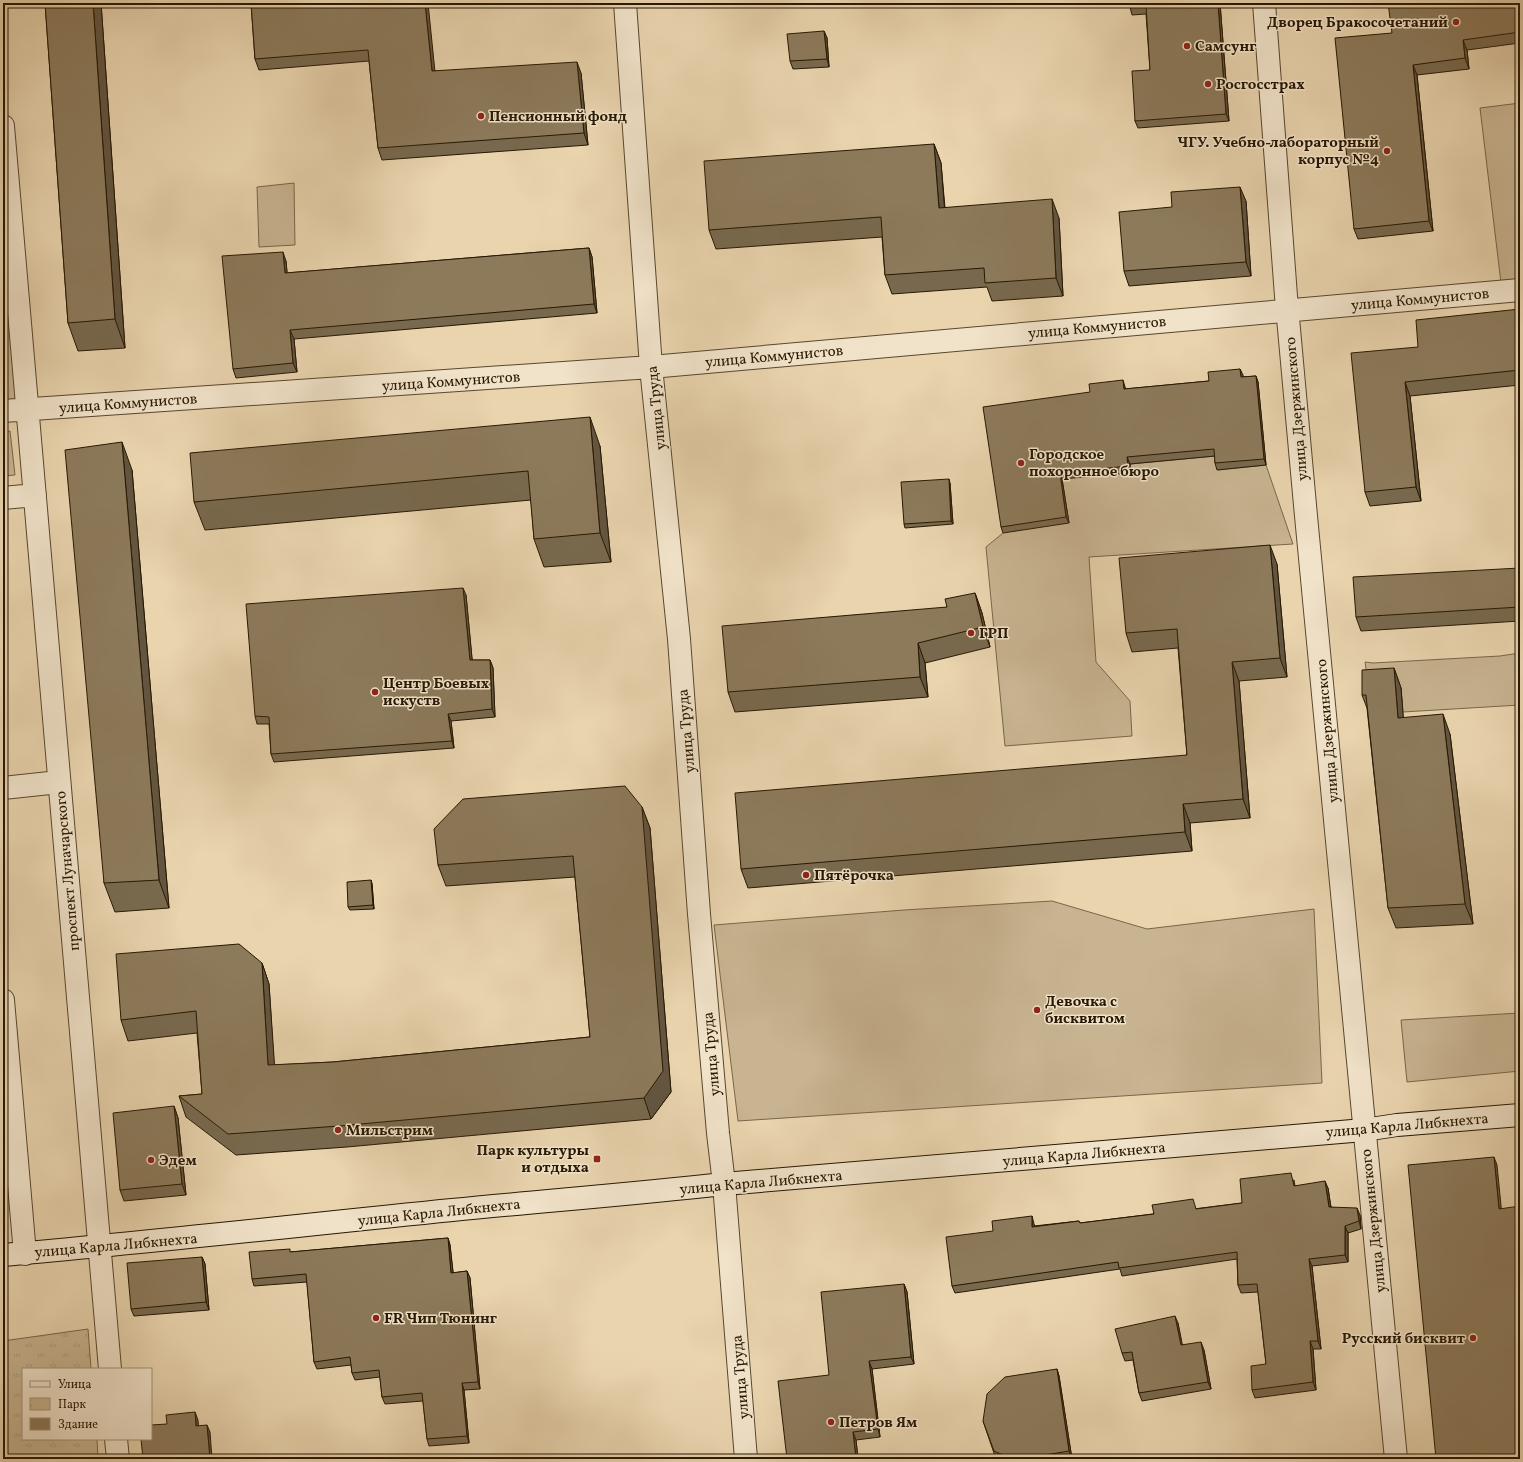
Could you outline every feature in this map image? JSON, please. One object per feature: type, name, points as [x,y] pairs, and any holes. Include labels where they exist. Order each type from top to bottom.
[{"type":"street","name":"улица Труда","points":[[625,3],[651,367],[679,639],[699,914],[718,1133],[724,1184],[746,1459]]},
{"type":"street","name":"улица Дзержинского","points":[[1264,3],[1287,311],[1396,1459]]},
{"type":"street","name":"проспект Луначарского","points":[[3,126],[98,1247],[110,1368]]},
{"type":"street","name":"улица Коммунистов","points":[[3,411],[651,367],[1520,290]]},
{"type":"street","points":[[3,498],[35,496]]},
{"type":"street","points":[[3,788],[59,782]]},
{"type":"street","points":[[3,1000],[25,1254]]},
{"type":"street","name":"улица Карла Либкнехта","points":[[3,1255],[98,1247],[452,1210],[674,1190],[724,1184],[1364,1130],[1397,1125],[1520,1115]]},
{"type":"street","points":[[116,1440],[118,1459]]},
{"type":"green space","points":[[1520,103],[1520,281],[1501,283],[1480,108]]},
{"type":"green space","points":[[294,183],[295,245],[259,247],[257,187]]},
{"type":"green space","points":[[3,252],[16,400],[3,401]]},
{"type":"green space","points":[[10,431],[15,475],[3,476],[3,432]]},
{"type":"green space","points":[[1216,456],[1218,470],[1266,465],[1293,544],[1089,557],[1096,662],[1130,701],[1132,736],[1005,746],[986,547],[1003,533],[1061,470],[1130,473],[1130,464]]},
{"type":"green space","points":[[1520,653],[1520,705],[1403,712],[1401,688],[1369,690],[1365,662],[1373,663],[1500,656]]},
{"type":"green space","points":[[1052,901],[1147,929],[1314,909],[1322,1083],[738,1121],[714,925],[904,910]]},
{"type":"green space","points":[[1520,1013],[1520,1071],[1407,1082],[1401,1020]]},
{"type":"green space","points":[[88,1329],[91,1368],[22,1368],[22,1440],[97,1440],[98,1459],[3,1459],[3,1341]]},
{"type":"building","points":[[45,3],[93,3],[115,319],[68,323]]},
{"type":"building","points":[[251,3],[425,3],[432,71],[577,62],[584,133],[378,148],[368,50],[255,59]]},
{"type":"building","name":"Самсунг","points":[[1129,3],[1218,3],[1226,114],[1135,121],[1132,71],[1150,70],[1146,6],[1130,7]]},
{"type":"building","name":"ЧГУ. Учебно-лабораторный корпус №4","points":[[1388,3],[1520,3],[1520,32],[1463,40],[1465,58],[1413,65],[1429,221],[1354,229],[1335,38],[1392,33]]},
{"type":"building","points":[[824,31],[827,59],[790,61],[787,34]]},
{"type":"building","points":[[934,144],[939,208],[1052,199],[1056,278],[985,283],[984,268],[885,275],[881,217],[709,230],[704,161]]},
{"type":"building","points":[[1240,187],[1246,262],[1124,271],[1119,212],[1172,207],[1171,192]]},
{"type":"building","points":[[589,248],[594,304],[290,330],[293,363],[233,369],[222,256],[283,252],[285,273]]},
{"type":"building","points":[[1520,309],[1520,370],[1405,382],[1416,487],[1365,492],[1351,353],[1418,347],[1416,320]]},
{"type":"building","points":[[1240,369],[1241,377],[1256,376],[1264,459],[1215,463],[1214,449],[1127,457],[1128,466],[1060,473],[1066,517],[1001,527],[983,407],[1090,392],[1089,384],[1123,380],[1124,389],[1209,381],[1208,372]]},
{"type":"building","points":[[590,417],[600,533],[534,539],[528,471],[194,502],[190,453]]},
{"type":"building","points":[[122,442],[159,880],[104,883],[65,450]]},
{"type":"building","points":[[949,479],[951,521],[904,524],[901,482]]},
{"type":"building","points":[[1270,545],[1280,658],[1232,662],[1243,799],[1183,804],[1185,832],[741,869],[735,793],[1187,755],[1177,629],[1126,633],[1119,558]]},
{"type":"building","points":[[1520,568],[1520,607],[1356,617],[1353,577]]},
{"type":"building","name":"Центр Боевых искуств","points":[[463,588],[470,660],[490,660],[492,709],[448,714],[452,741],[271,754],[269,717],[255,716],[246,604]]},
{"type":"building","points":[[975,593],[983,627],[918,643],[920,677],[728,692],[722,626],[947,607],[945,599]]},
{"type":"building","points":[[1394,668],[1398,718],[1443,714],[1465,904],[1388,908],[1366,695],[1362,695],[1362,670]]},
{"type":"building","points":[[625,786],[642,807],[663,1071],[644,1098],[339,1126],[228,1134],[179,1096],[202,1094],[196,1011],[121,1020],[116,954],[239,944],[262,963],[268,1065],[333,1062],[590,1037],[573,856],[438,865],[434,829],[463,799]]},
{"type":"building","points":[[371,880],[373,905],[348,907],[347,882]]},
{"type":"building","name":"Эдем","points":[[174,1106],[182,1184],[120,1190],[113,1113]]},
{"type":"building","name":"Русский бисквит","points":[[1494,1157],[1499,1209],[1520,1206],[1520,1459],[1436,1459],[1408,1165]]},
{"type":"building","points":[[1291,1173],[1294,1186],[1325,1181],[1329,1207],[1357,1208],[1359,1221],[1345,1226],[1345,1255],[1309,1259],[1318,1341],[1310,1341],[1313,1382],[1252,1390],[1251,1366],[1266,1364],[1257,1284],[1238,1285],[1237,1252],[1119,1268],[1118,1262],[952,1286],[946,1237],[993,1231],[992,1221],[1032,1216],[1032,1227],[1154,1214],[1152,1205],[1193,1199],[1196,1209],[1242,1203],[1240,1179]]},
{"type":"building","points":[[448,1238],[451,1273],[467,1271],[478,1382],[462,1383],[467,1436],[427,1439],[422,1393],[382,1397],[379,1370],[352,1373],[350,1357],[314,1362],[306,1274],[252,1279],[249,1252],[290,1249],[290,1252]]},
{"type":"building","points":[[202,1257],[206,1302],[131,1309],[127,1263]]},
{"type":"building","points":[[904,1284],[911,1357],[869,1361],[878,1429],[853,1432],[856,1459],[787,1459],[778,1381],[829,1375],[821,1292]]},
{"type":"building","points":[[1175,1316],[1181,1345],[1201,1342],[1208,1382],[1139,1393],[1132,1352],[1122,1353],[1115,1329]]},
{"type":"building","points":[[1057,1369],[1069,1451],[1021,1459],[1012,1459],[994,1451],[983,1421],[987,1394],[1005,1377]]},
{"type":"building","points":[[195,1412],[196,1426],[207,1425],[210,1459],[143,1459],[141,1440],[152,1440],[152,1425],[167,1424],[166,1415]]},
{"type":"place","name":"Дворец Бракосочетаний","points":[[1456,22]]},
{"type":"place","name":"Самсунг","points":[[1187,46]]},
{"type":"place","name":"Росгосстрах","points":[[1208,84]]},
{"type":"place","name":"Пенсионный фонд","points":[[481,116]]},
{"type":"place","name":"ЧГУ. Учебно-лабораторный корпус №4","points":[[1387,151]]},
{"type":"place","name":"Городское похоронное бюро","points":[[1021,463]]},
{"type":"place","name":"ГРП","points":[[971,633]]},
{"type":"place","name":"Центр Боевых искуств","points":[[375,692]]},
{"type":"place","name":"Пятёрочка","points":[[806,875]]},
{"type":"place","name":"Девочка с бисквитом","points":[[1037,1010]]},
{"type":"place","name":"Мильстрим","points":[[338,1130]]},
{"type":"place","name":"Парк культуры и отдыха","points":[[597,1159]]},
{"type":"place","name":"Эдем","points":[[151,1160]]},
{"type":"place","name":"FR Чип Тюнинг","points":[[376,1318]]},
{"type":"place","name":"Русский бисквит","points":[[1473,1338]]},
{"type":"place","name":"Петров Ям","points":[[831,1422]]}]
